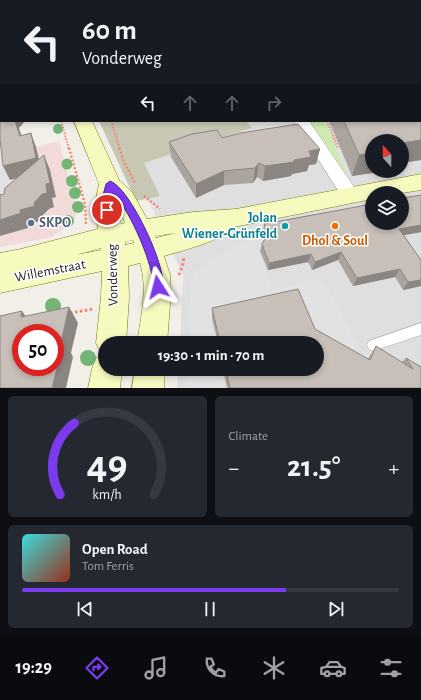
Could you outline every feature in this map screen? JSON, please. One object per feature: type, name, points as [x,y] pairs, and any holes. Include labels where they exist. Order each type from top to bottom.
[{"type":"street","points":[[83,122],[110,184],[124,198],[145,240],[157,275],[158,292],[153,336]]},
{"type":"street","points":[[302,122],[350,195]]},
{"type":"street","name":"Willemstraat","points":[[0,280],[114,247],[145,240],[211,231],[236,218],[421,182]]},
{"type":"street","name":"Vonderweg","points":[[110,184],[106,203],[114,247],[114,311],[112,336]]},
{"type":"street","name":"Willemstraat","points":[[0,264],[114,247]]},
{"type":"street","points":[[104,388],[106,376]]},
{"type":"street","points":[[148,388],[149,376]]},
{"type":"lane","points":[[373,345],[421,329]]},
{"type":"path","points":[[61,122],[84,204],[86,223]]},
{"type":"path","points":[[111,122],[124,162],[138,188]]},
{"type":"path","points":[[141,192],[159,208]]},
{"type":"path","points":[[67,314],[97,308]]},
{"type":"shaded area","points":[[99,122],[247,122],[252,128],[144,163],[160,196],[136,201]]},
{"type":"shaded area","points":[[102,122],[421,122],[421,388],[177,388],[178,376],[324,376],[324,336],[180,336],[183,275],[150,204]]},
{"type":"shaded area","points":[[59,141],[75,201],[76,216],[71,223],[52,237],[0,247],[0,156]]},
{"type":"shaded area","points":[[7,154],[10,183],[19,181],[0,211],[0,156]]},
{"type":"shaded area","points":[[253,235],[272,289],[323,279],[358,345],[350,358],[324,343],[324,336],[311,336],[296,298],[209,315],[214,336],[189,336],[191,281],[194,274],[200,267]]},
{"type":"shaded area","points":[[188,376],[222,376],[225,388],[187,388]]},
{"type":"green space","points":[[309,122],[325,122],[346,173],[342,173]]},
{"type":"building","points":[[0,122],[15,122],[20,136],[31,133],[36,158],[3,166],[0,140]]},
{"type":"building","points":[[344,122],[421,122],[421,140],[409,142],[409,134],[365,134],[365,154],[359,155]]},
{"type":"building","points":[[298,124],[320,149],[309,151],[311,157],[294,160],[294,162],[265,166],[259,163],[255,168],[224,171],[196,184],[169,142],[192,134],[217,130],[222,138],[241,133]]},
{"type":"building","points":[[44,155],[50,183],[46,184],[47,193],[42,194],[34,203],[35,206],[20,210],[21,213],[0,220],[0,195],[4,194],[5,188]]},
{"type":"building","points":[[421,195],[421,225],[409,227],[409,197]]},
{"type":"building","points":[[365,205],[365,230],[400,230],[421,260],[421,280],[408,282],[400,269],[357,278],[341,252],[315,262],[311,254],[269,263],[262,244],[268,234],[264,224]]},
{"type":"building","points":[[298,289],[315,329],[370,360],[376,346],[413,369],[406,358],[421,367],[421,388],[230,388],[227,376],[324,376],[324,336],[218,336],[212,308]]},
{"type":"building","points":[[69,307],[64,329],[64,324],[12,324],[12,376],[55,376],[52,388],[0,388],[0,316],[22,311],[21,317]]},
{"type":"place","name":"SKPO","points":[[31,223]]},
{"type":"place","name":"Jolan Wiener-Grünfeld","points":[[285,226]]},
{"type":"place","name":"Dhol & Soul","points":[[335,226]]},
{"type":"route","points":[[107,210],[106,203],[110,184],[124,198],[141,229],[157,275],[158,287]]}]
